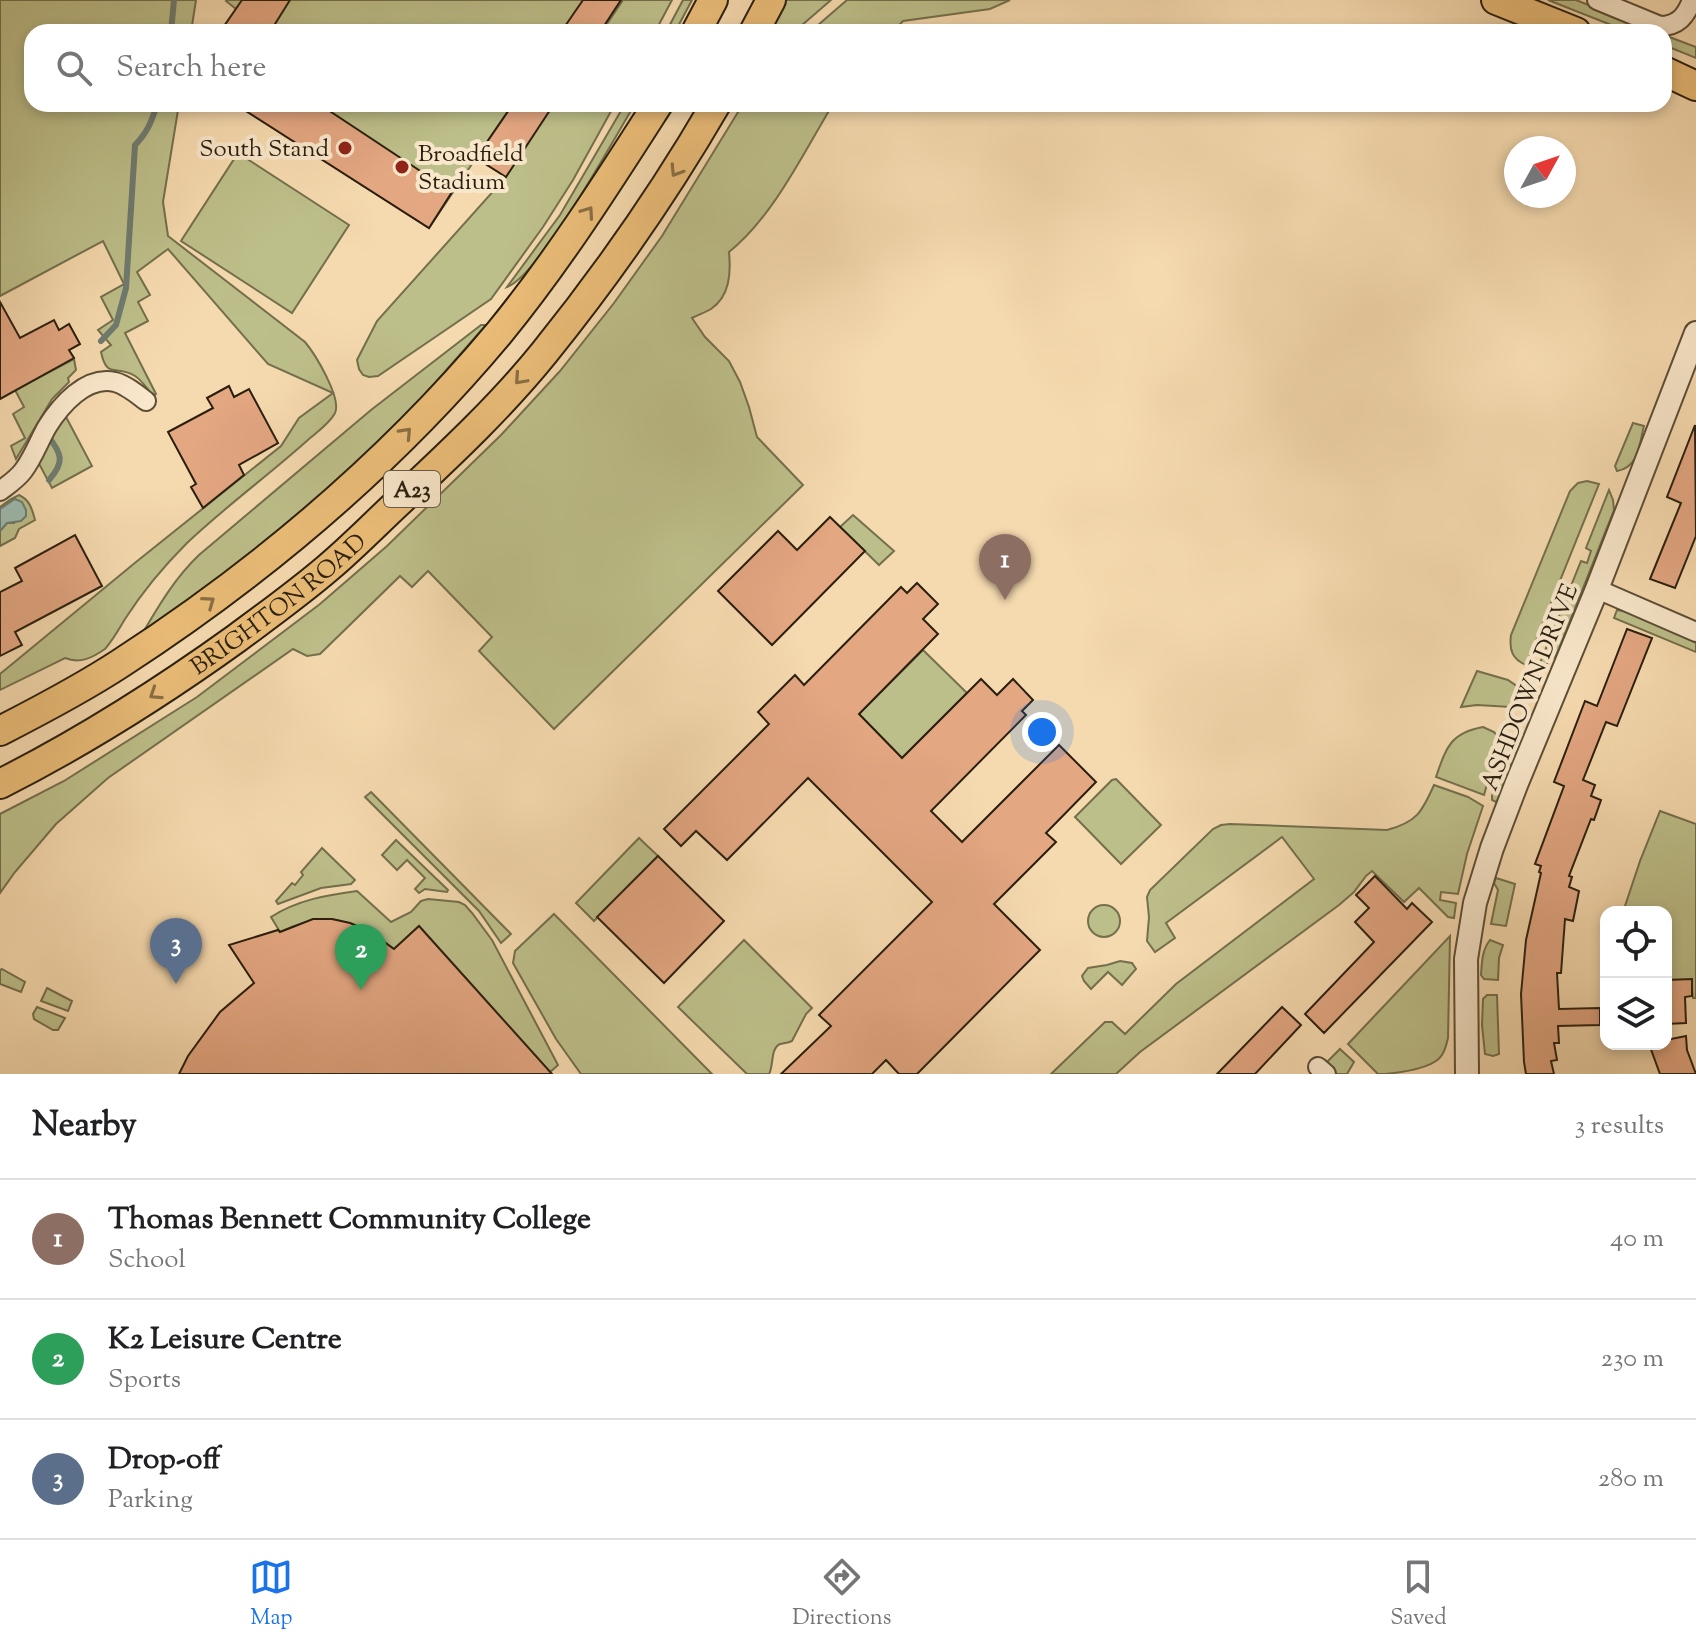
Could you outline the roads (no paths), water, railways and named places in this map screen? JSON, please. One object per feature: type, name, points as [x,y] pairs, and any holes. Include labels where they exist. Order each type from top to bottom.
[{"type":"main road","points":[[700,24],[713,0]]},
{"type":"main road","points":[[758,24],[771,0]]},
{"type":"main road","points":[[1496,0],[1556,24]]},
{"type":"main road","points":[[1672,75],[1696,86]]},
{"type":"main road","name":"BRIGHTON ROAD","points":[[0,731],[120,664],[210,602],[291,538],[398,442],[498,333],[543,276],[601,194],[653,112]]},
{"type":"main road","name":"BRIGHTON ROAD","points":[[0,784],[105,726],[196,668],[273,612],[329,567],[447,457],[542,355],[598,282],[653,207],[711,112]]},
{"type":"street","points":[[1672,24],[1682,19],[1692,0]]},
{"type":"street","points":[[1602,1],[1655,24]]},
{"type":"street","name":"ASHDOWN DRIVE","points":[[1464,1073],[1466,959],[1475,903],[1492,848],[1696,333]]},
{"type":"street","points":[[0,491],[25,468],[57,412],[84,388],[99,382],[118,383],[146,401]]},
{"type":"street","points":[[1597,589],[1696,632]]},
{"type":"water","points":[[15,499],[22,502],[26,516],[21,521],[7,523],[0,531],[0,509]]},
{"type":"waterway","points":[[172,24],[174,0]]},
{"type":"waterway","points":[[101,341],[116,325],[126,288],[135,145],[149,126],[154,112]]},
{"type":"waterway","points":[[48,436],[60,458],[58,468],[49,480]]},
{"type":"place","name":"South Stand","points":[[345,148]]},
{"type":"place","name":"Broadfield Stadium","points":[[402,167]]},
{"type":"place","name":"Thomas Bennett Community College","points":[[1005,600]]},
{"type":"place","name":"Drop-off","points":[[176,984]]},
{"type":"place","name":"K2 Leisure Centre","points":[[361,990]]}]
